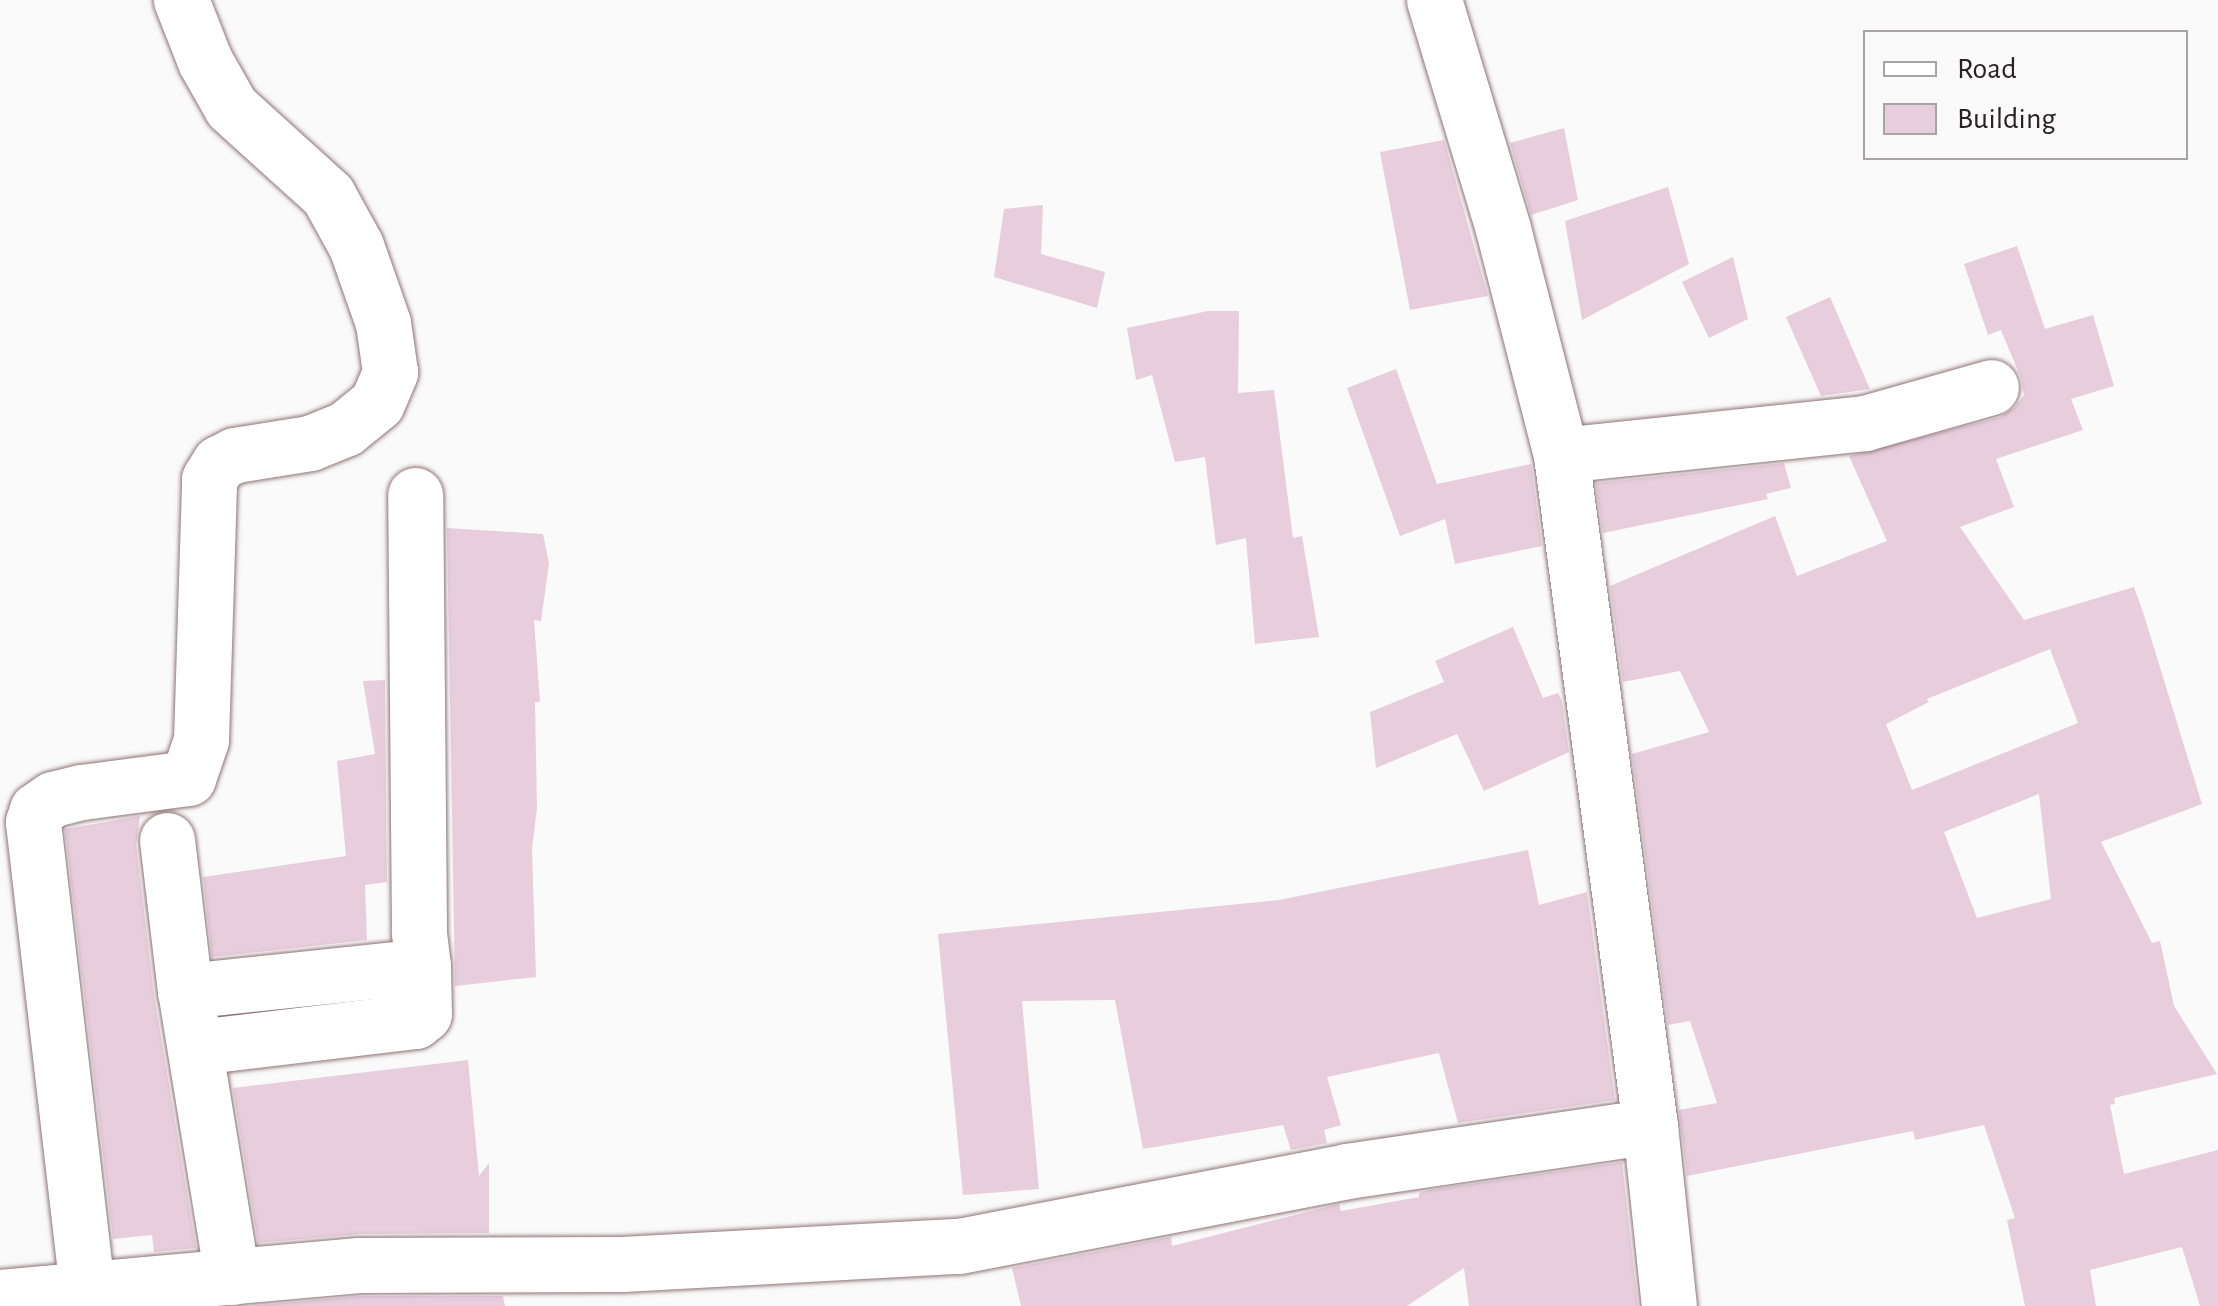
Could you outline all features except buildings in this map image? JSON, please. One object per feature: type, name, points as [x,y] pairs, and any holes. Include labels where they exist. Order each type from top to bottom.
[{"type":"street","points":[[115,1293],[33,822],[37,810],[54,799],[188,778],[201,740],[208,479],[219,463],[235,456],[310,443],[345,429],[377,403],[390,372],[383,323],[356,246],[328,196],[231,107],[205,61],[182,0]]},
{"type":"street","points":[[1434,0],[1502,229],[1561,456],[1650,1126],[1669,1306]]},
{"type":"street","points":[[1561,456],[1792,428],[1831,429],[1990,387]]},
{"type":"street","points":[[197,1048],[415,1020],[424,1014],[415,495]]},
{"type":"street","points":[[167,840],[185,991],[232,1277]]},
{"type":"street","points":[[185,991],[423,966]]},
{"type":"street","points":[[0,1297],[115,1293],[232,1277],[360,1286],[623,1285],[958,1246],[1347,1171],[1650,1126]]}]
